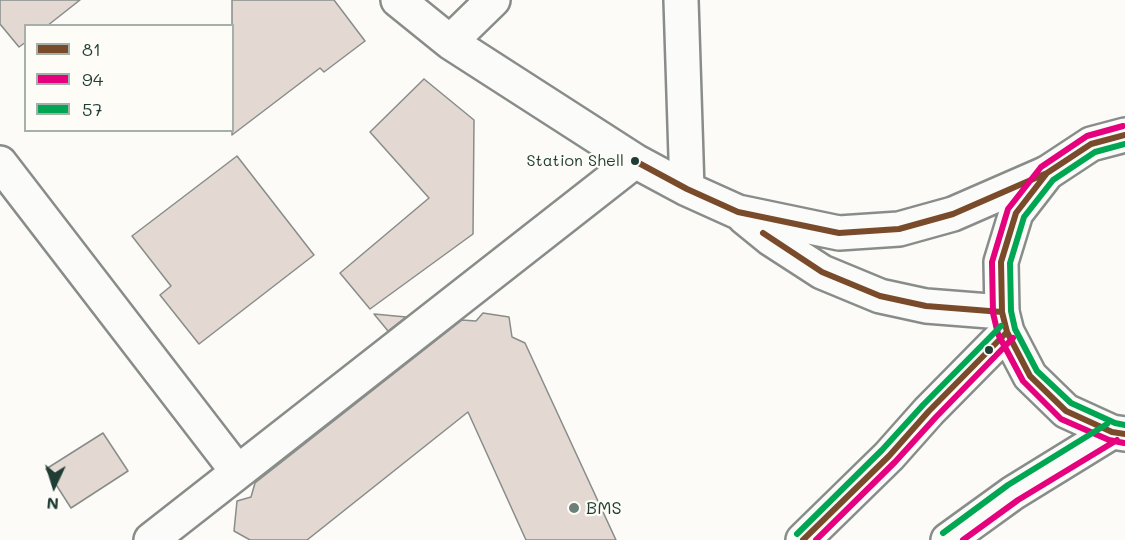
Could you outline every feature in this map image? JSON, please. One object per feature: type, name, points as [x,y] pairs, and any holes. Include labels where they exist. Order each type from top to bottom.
[{"type":"main road","points":[[398,0],[450,42],[635,161],[687,189],[738,212],[839,233],[899,229],[953,214],[1047,173],[1091,144],[1125,135]]},
{"type":"main road","points":[[450,42],[493,0]]},
{"type":"main road","points":[[681,0],[687,189]]},
{"type":"main road","points":[[151,540],[635,161]]},
{"type":"main road","points":[[0,163],[237,471]]},
{"type":"main road","points":[[1047,173],[1016,213],[1000,262],[1004,322],[1030,376],[1066,411],[1118,433]]},
{"type":"main road","points":[[738,212],[771,239],[822,272],[880,296],[1004,322]]},
{"type":"main road","points":[[803,540],[889,456],[1004,322]]},
{"type":"main road","points":[[948,540],[1013,493],[1118,433]]},
{"type":"building","points":[[0,0],[80,0],[50,24],[24,24],[24,43],[19,47],[0,24]]},
{"type":"building","points":[[232,0],[334,0],[365,41],[324,72],[320,68],[232,135],[234,132],[234,24],[232,24]]},
{"type":"building","points":[[424,79],[474,120],[473,234],[370,309],[340,273],[429,198],[370,132]]},
{"type":"building","points":[[237,156],[314,255],[199,344],[160,295],[171,286],[132,236]]},
{"type":"building","points":[[483,313],[509,317],[512,337],[525,343],[616,540],[526,540],[468,412],[307,540],[250,540],[234,531],[237,501],[251,497],[255,483],[462,320],[476,321]]},
{"type":"building","points":[[374,314],[406,317],[388,331]]},
{"type":"building","points":[[103,433],[128,471],[71,508],[46,469]]},
{"type":"transit line","name":"94","points":[[1123,126],[1087,136],[1041,167],[1008,209],[992,262],[993,313],[998,334],[1023,381],[1061,419],[1109,440],[1124,443]]},
{"type":"transit line","name":"81","points":[[1125,135],[1091,144],[1047,173],[1016,213],[1001,262],[1002,312],[1007,332],[1030,376],[1066,411],[1112,432],[1125,434]]},
{"type":"transit line","name":"57","points":[[1125,144],[1095,152],[1053,180],[1024,217],[1010,263],[1011,311],[1015,329],[1037,371],[1071,403],[1115,423],[1125,425]]},
{"type":"transit line","name":"81","points":[[635,161],[687,189],[738,212],[839,233],[899,229],[953,214],[1047,173]]},
{"type":"transit line","name":"81","points":[[763,233],[822,272],[880,296],[926,306],[1002,312]]},
{"type":"transit line","name":"57","points":[[797,534],[882,450],[1001,326]]},
{"type":"transit line","name":"81","points":[[803,540],[889,456],[929,411],[1007,332]]},
{"type":"transit line","name":"94","points":[[816,540],[895,462],[1013,338]]},
{"type":"transit line","name":"57","points":[[943,533],[1008,485],[1107,424]]},
{"type":"transit line","name":"94","points":[[963,540],[1018,500],[1117,440]]},
{"type":"place","name":"Station Shell","points":[[635,161]]},
{"type":"place","name":"BMS","points":[[574,508]]}]
